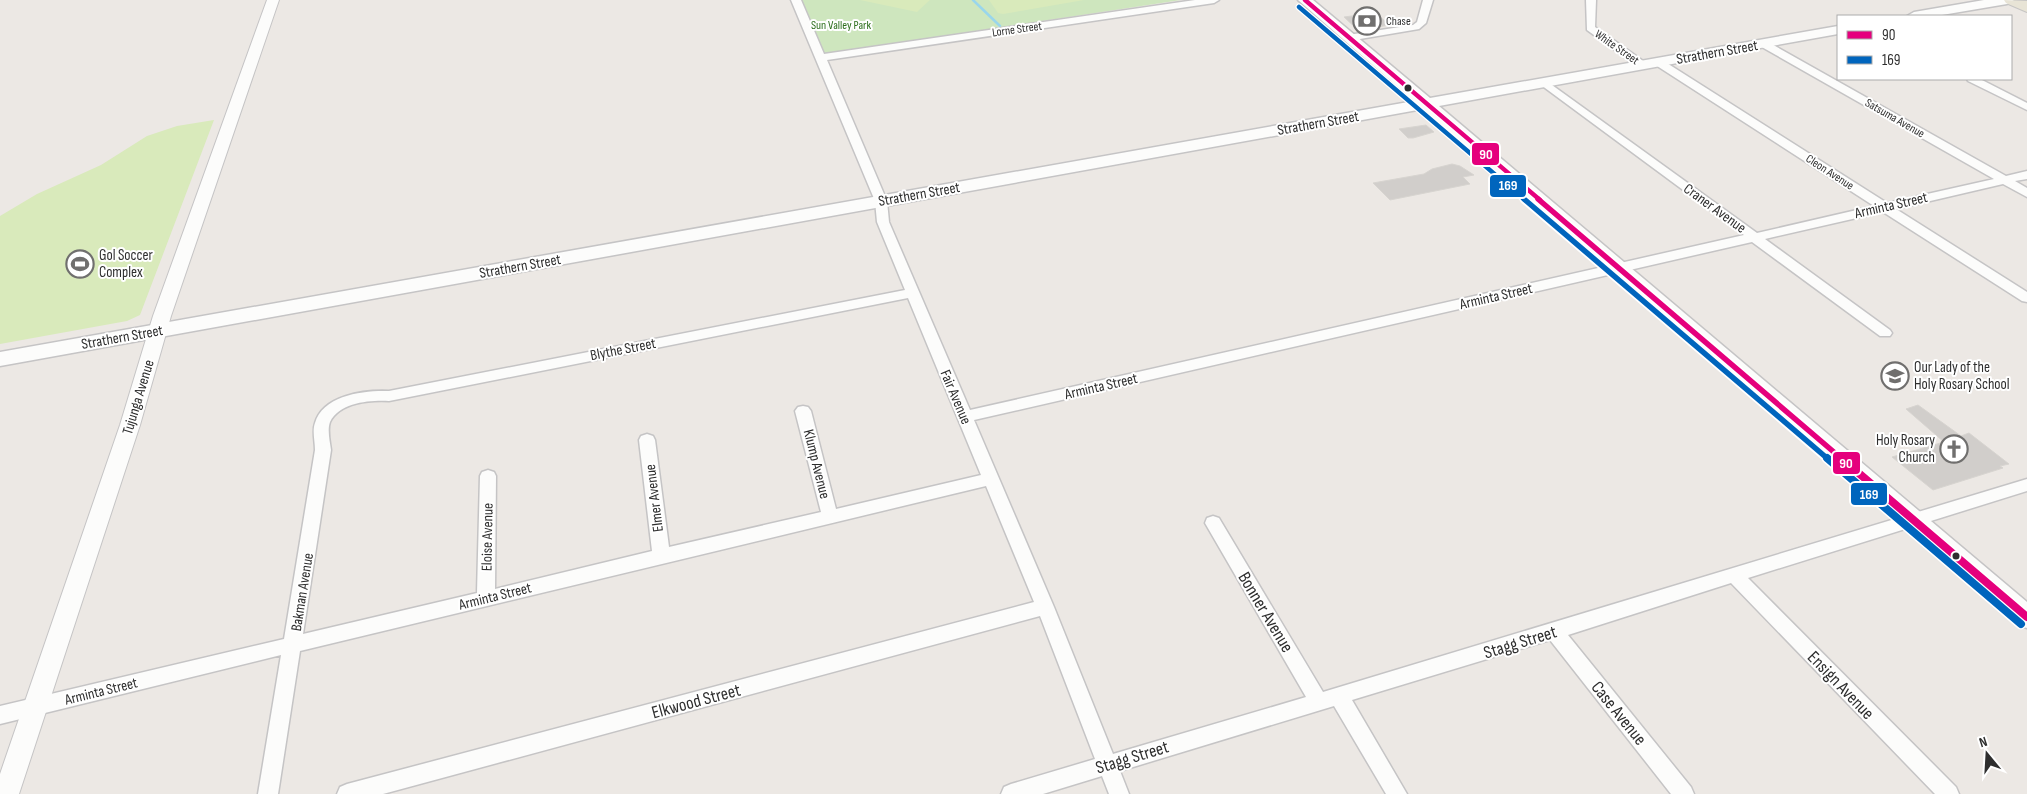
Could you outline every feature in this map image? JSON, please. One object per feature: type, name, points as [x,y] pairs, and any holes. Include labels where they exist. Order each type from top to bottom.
[{"type":"main road","points":[[1305,0],[1424,104],[2027,617]]},
{"type":"main road","points":[[1920,15],[2009,0],[2027,7]]},
{"type":"main road","name":"Strathern Street","points":[[0,359],[1837,30]]},
{"type":"street","name":"Tujunga Avenue","points":[[6,794],[130,424],[158,331],[273,0]]},
{"type":"street","name":"Fair Avenue","points":[[796,0],[881,201],[883,222],[1046,607],[1119,794]]},
{"type":"street","name":"Lorne Street","points":[[820,58],[1214,0]]},
{"type":"street","points":[[1348,38],[1416,27],[1421,23],[1428,0]]},
{"type":"street","name":"White Street","points":[[1591,0],[1590,28],[1642,65]]},
{"type":"street","name":"Satsuma Avenue","points":[[1764,44],[2027,193]]},
{"type":"street","name":"Cleon Avenue","points":[[1658,62],[2027,298]]},
{"type":"street","points":[[1974,80],[2027,107]]},
{"type":"street","name":"Craner Avenue","points":[[1545,83],[1885,333]]},
{"type":"street","name":"Arminta Street","points":[[965,417],[2027,175]]},
{"type":"street","name":"Blythe Street","points":[[335,409],[354,398],[375,394],[389,396],[912,293]]},
{"type":"street","name":"Bakman Avenue","points":[[269,786],[294,644],[323,450],[324,419],[335,409]]},
{"type":"street","name":"Klump Avenue","points":[[803,411],[830,516]]},
{"type":"street","name":"Elmer Avenue","points":[[647,440],[661,556]]},
{"type":"street","name":"Eloise Avenue","points":[[486,598],[488,476]]},
{"type":"street","name":"Arminta Street","points":[[0,715],[661,556],[991,479]]},
{"type":"street","name":"Stagg Street","points":[[1011,794],[1554,631],[2027,485]]},
{"type":"street","name":"Bonner Avenue","points":[[1213,523],[1319,702]]},
{"type":"street","name":"Ensign Avenue","points":[[1734,575],[1949,794]]},
{"type":"street","name":"Elkwood Street","points":[[347,794],[1046,607]]},
{"type":"street","name":"Case Avenue","points":[[1554,631],[1684,794]]},
{"type":"street","points":[[1338,695],[1398,794]]},
{"type":"green space","name":"Sun Valley Park","points":[[801,0],[1181,0],[824,54]]},
{"type":"green space","points":[[860,0],[930,0],[917,12]]},
{"type":"green space","points":[[989,0],[1084,0],[1003,14],[998,13]]},
{"type":"green space","name":"Gol Soccer Complex","points":[[214,120],[140,315],[127,321],[0,344],[0,216],[37,194],[101,165],[147,136],[177,126]]},
{"type":"building","name":"Chase","points":[[1375,13],[1390,25],[1358,30],[1344,17]]},
{"type":"building","points":[[1426,125],[1434,132],[1413,138],[1408,138],[1399,129]]},
{"type":"building","points":[[1452,164],[1460,166],[1474,175],[1463,177],[1470,184],[1390,200],[1373,183],[1424,174],[1432,169]]},
{"type":"building","name":"Holy Rosary Church","points":[[1918,405],[1961,436],[1969,433],[2009,464],[2000,466],[2003,468],[1933,490],[1892,457],[1944,442],[1906,409]]},
{"type":"waterway","points":[[973,0],[1000,26]]},
{"type":"transit line","name":"90","points":[[1305,0],[2027,617]]},
{"type":"transit line","name":"169","points":[[1299,7],[2021,624]]},
{"type":"place","name":"Chase","points":[[1367,21]]},
{"type":"place","name":"Gol Soccer Complex","points":[[80,264]]},
{"type":"place","name":"Our Lady of the Holy Rosary School","points":[[1895,376]]},
{"type":"place","name":"Holy Rosary Church","points":[[1954,449]]}]
